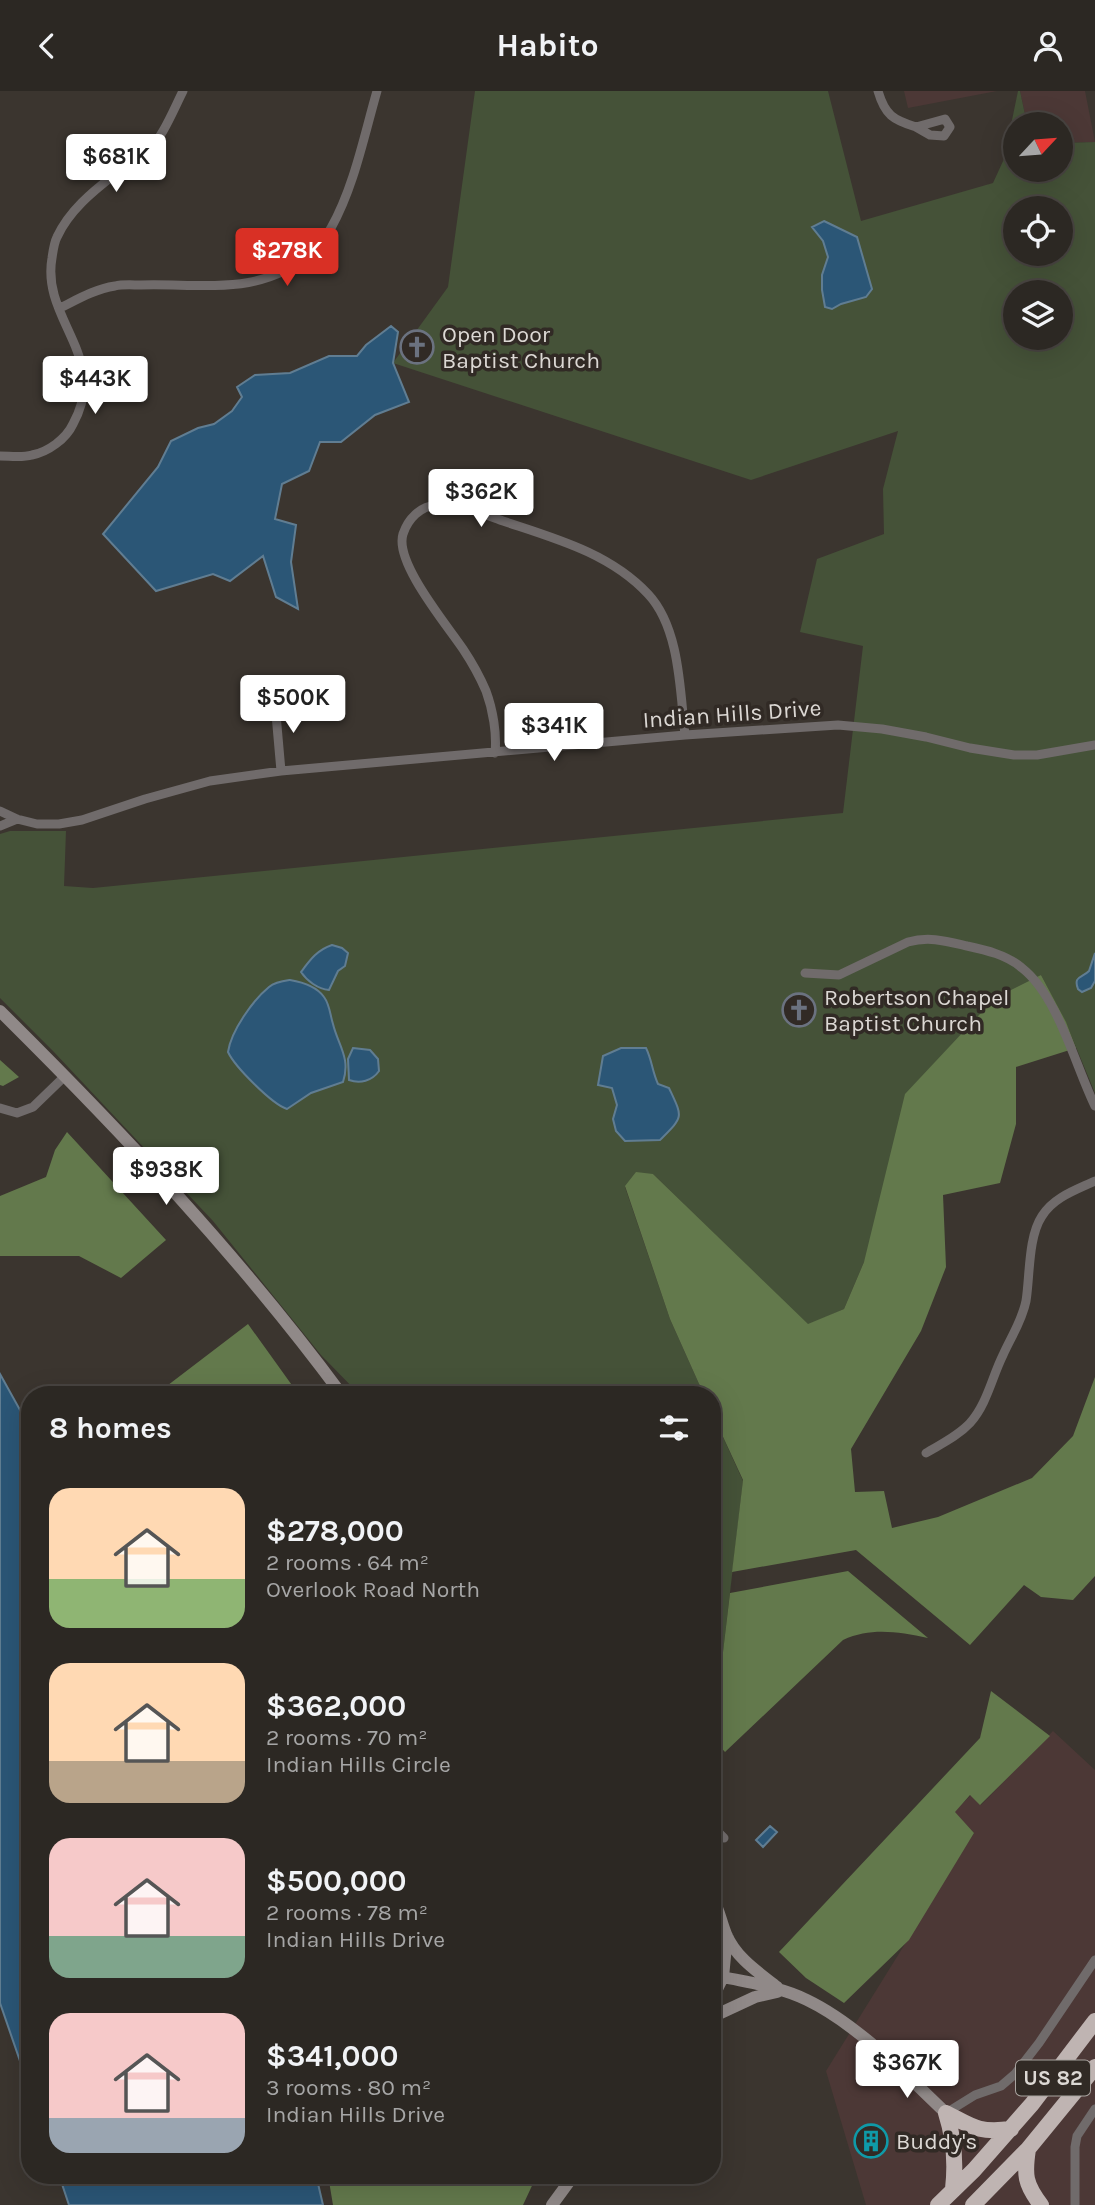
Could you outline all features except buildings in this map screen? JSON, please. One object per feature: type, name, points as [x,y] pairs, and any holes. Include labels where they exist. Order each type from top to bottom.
[{"type":"highway","name":"US 82","points":[[938,2205],[1011,2129],[1095,2021]]},
{"type":"highway","name":"US 82","points":[[972,2205],[1028,2149],[1095,2067]]},
{"type":"highway","points":[[946,2113],[989,2132],[1011,2129]]},
{"type":"highway","points":[[946,2113],[952,2132],[956,2165],[953,2189]]},
{"type":"highway","points":[[952,2132],[974,2170]]},
{"type":"highway","points":[[1028,2149],[1025,2172],[1041,2205]]},
{"type":"main road","points":[[0,1011],[65,1076],[205,1226],[255,1284],[335,1386]]},
{"type":"main road","points":[[721,1915],[727,1936],[747,1963],[783,1991]]},
{"type":"main road","points":[[721,1981],[727,1936]]},
{"type":"main road","points":[[723,1977],[783,1991],[805,1999],[834,2015],[946,2113]]},
{"type":"main road","points":[[721,2013],[755,1997],[783,1991]]},
{"type":"main road","points":[[552,2205],[567,2184]]},
{"type":"street","points":[[0,456],[32,455],[53,446],[70,431],[80,412],[85,389],[84,366],[52,291],[50,271],[55,239],[73,210],[114,175],[143,157],[159,140],[183,91]]},
{"type":"street","points":[[60,308],[92,292],[115,285],[229,285],[262,281],[283,273],[301,261],[331,229],[348,188],[377,91]]},
{"type":"street","points":[[878,91],[886,112],[894,119],[916,127]]},
{"type":"street","points":[[495,753],[495,731],[486,691],[465,652],[409,568],[402,547],[403,535],[414,515],[434,505],[457,506],[574,545],[614,565],[649,594],[661,613],[674,644],[685,735]]},
{"type":"street","points":[[275,703],[282,771]]},
{"type":"street","name":"Indian Hills Drive","points":[[17,819],[37,824],[82,820],[210,781],[282,771],[685,735],[838,725],[882,729],[1014,755],[1037,755],[1095,745]]},
{"type":"street","points":[[0,811],[17,819]]},
{"type":"street","points":[[0,826],[17,819]]},
{"type":"street","points":[[805,973],[839,975],[919,939],[941,940],[1003,956],[1022,967],[1038,982],[1055,1010],[1095,1106]]},
{"type":"street","points":[[0,1108],[17,1113],[33,1107],[65,1076]]},
{"type":"street","points":[[926,1453],[962,1431],[983,1405],[1003,1354],[1019,1324],[1025,1303],[1034,1237],[1042,1216],[1067,1193],[1095,1181]]},
{"type":"street","points":[[721,1835],[724,1838]]},
{"type":"street","points":[[946,2113],[975,2095],[1000,2086],[1015,2074],[1095,1960]]},
{"type":"street","points":[[1075,2205],[1077,2136],[1095,2109]]},
{"type":"shaded area","points":[[904,91],[997,91],[908,108]]},
{"type":"shaded area","points":[[1020,91],[1085,91],[1095,142],[1073,143],[1073,112],[1024,112]]},
{"type":"shaded area","points":[[1053,1731],[1095,1770],[1095,2205],[866,2205],[826,2071],[974,1833],[954,1812],[971,1795],[981,1805]]},
{"type":"green space","points":[[475,91],[828,91],[861,221],[993,183],[1003,161],[1003,182],[1073,182],[1073,143],[1095,142],[1095,1093],[1066,1023],[1041,975],[864,1262],[844,1309],[808,1325],[653,1174],[625,1187],[670,1319],[700,1386],[351,1386],[321,1355],[213,1221],[0,998],[0,834],[10,831],[66,831],[64,886],[93,888],[843,813],[863,646],[800,632],[817,559],[884,534],[883,489],[898,431],[751,480],[393,363],[448,287]]},
{"type":"green space","points":[[1018,91],[1024,112],[1014,112]]},
{"type":"green space","points":[[1041,975],[1066,1022],[1076,1048],[1016,1067],[1016,1124],[1000,1183],[943,1195],[946,1267],[921,1331],[851,1449],[855,1492],[884,1491],[892,1528],[938,1517],[1032,1478],[1073,1436],[1095,1377],[1095,1576],[1073,1600],[1041,1597],[1024,1585],[970,1645],[856,1550],[732,1572],[743,1480],[721,1432],[721,1386],[700,1386],[670,1319],[625,1186],[636,1172],[653,1174],[808,1324],[844,1309],[864,1262],[905,1094],[995,998]]},
{"type":"green space","points":[[0,1060],[19,1077],[3,1086],[0,1085]]},
{"type":"green space","points":[[67,1132],[166,1240],[121,1278],[79,1256],[0,1256],[0,1196],[46,1177],[55,1150]]},
{"type":"green space","points":[[248,1324],[293,1386],[167,1386]]},
{"type":"green space","points":[[721,1433],[743,1481],[721,1670]]},
{"type":"green space","points":[[848,1571],[928,1638],[875,1632],[843,1640],[725,1752],[721,1748],[721,1669],[730,1593]]},
{"type":"green space","points":[[991,1691],[1050,1736],[980,1805],[970,1795],[955,1812],[974,1833],[909,1940],[844,2003],[806,1978],[779,1952],[980,1738]]},
{"type":"green space","points":[[330,2184],[533,2184],[523,2205],[333,2205]]},
{"type":"water","points":[[824,221],[857,237],[872,289],[866,297],[832,309],[825,307],[822,290],[822,275],[828,257],[823,241],[812,227]]},
{"type":"water","points":[[391,326],[398,332],[393,363],[409,402],[375,415],[341,442],[320,442],[309,471],[282,484],[275,519],[296,525],[291,562],[298,609],[276,597],[263,556],[230,581],[213,574],[156,591],[103,534],[158,467],[171,441],[198,428],[214,424],[232,411],[242,397],[237,387],[255,375],[290,373],[329,356],[357,356],[366,345]]},
{"type":"water","points":[[332,945],[348,953],[345,966],[338,971],[329,990],[313,984],[301,972],[318,953]]},
{"type":"water","points":[[1095,953],[1095,981],[1091,988],[1082,992],[1078,989],[1077,982],[1089,971]]},
{"type":"water","points":[[290,980],[309,985],[324,997],[346,1066],[343,1082],[311,1093],[287,1109],[254,1084],[228,1052],[238,1026],[256,1000],[271,985]]},
{"type":"water","points":[[353,1048],[370,1050],[378,1059],[379,1071],[373,1077],[361,1082],[349,1080],[348,1059]]},
{"type":"water","points":[[621,1048],[646,1048],[658,1084],[669,1088],[677,1105],[677,1121],[660,1140],[625,1141],[616,1131],[613,1119],[617,1105],[612,1088],[598,1085],[603,1056]]},
{"type":"water","points":[[0,1374],[21,1412],[21,2064],[0,2003]]},
{"type":"water","points":[[770,1826],[777,1832],[763,1847],[756,1840]]},
{"type":"water","points":[[62,2184],[318,2184],[323,2205],[69,2205]]},
{"type":"place","name":"Open Door Baptist Church","points":[[417,347]]},
{"type":"place","name":"Robertson Chapel Baptist Church","points":[[799,1010]]},
{"type":"place","name":"Buddy's","points":[[871,2141]]}]
